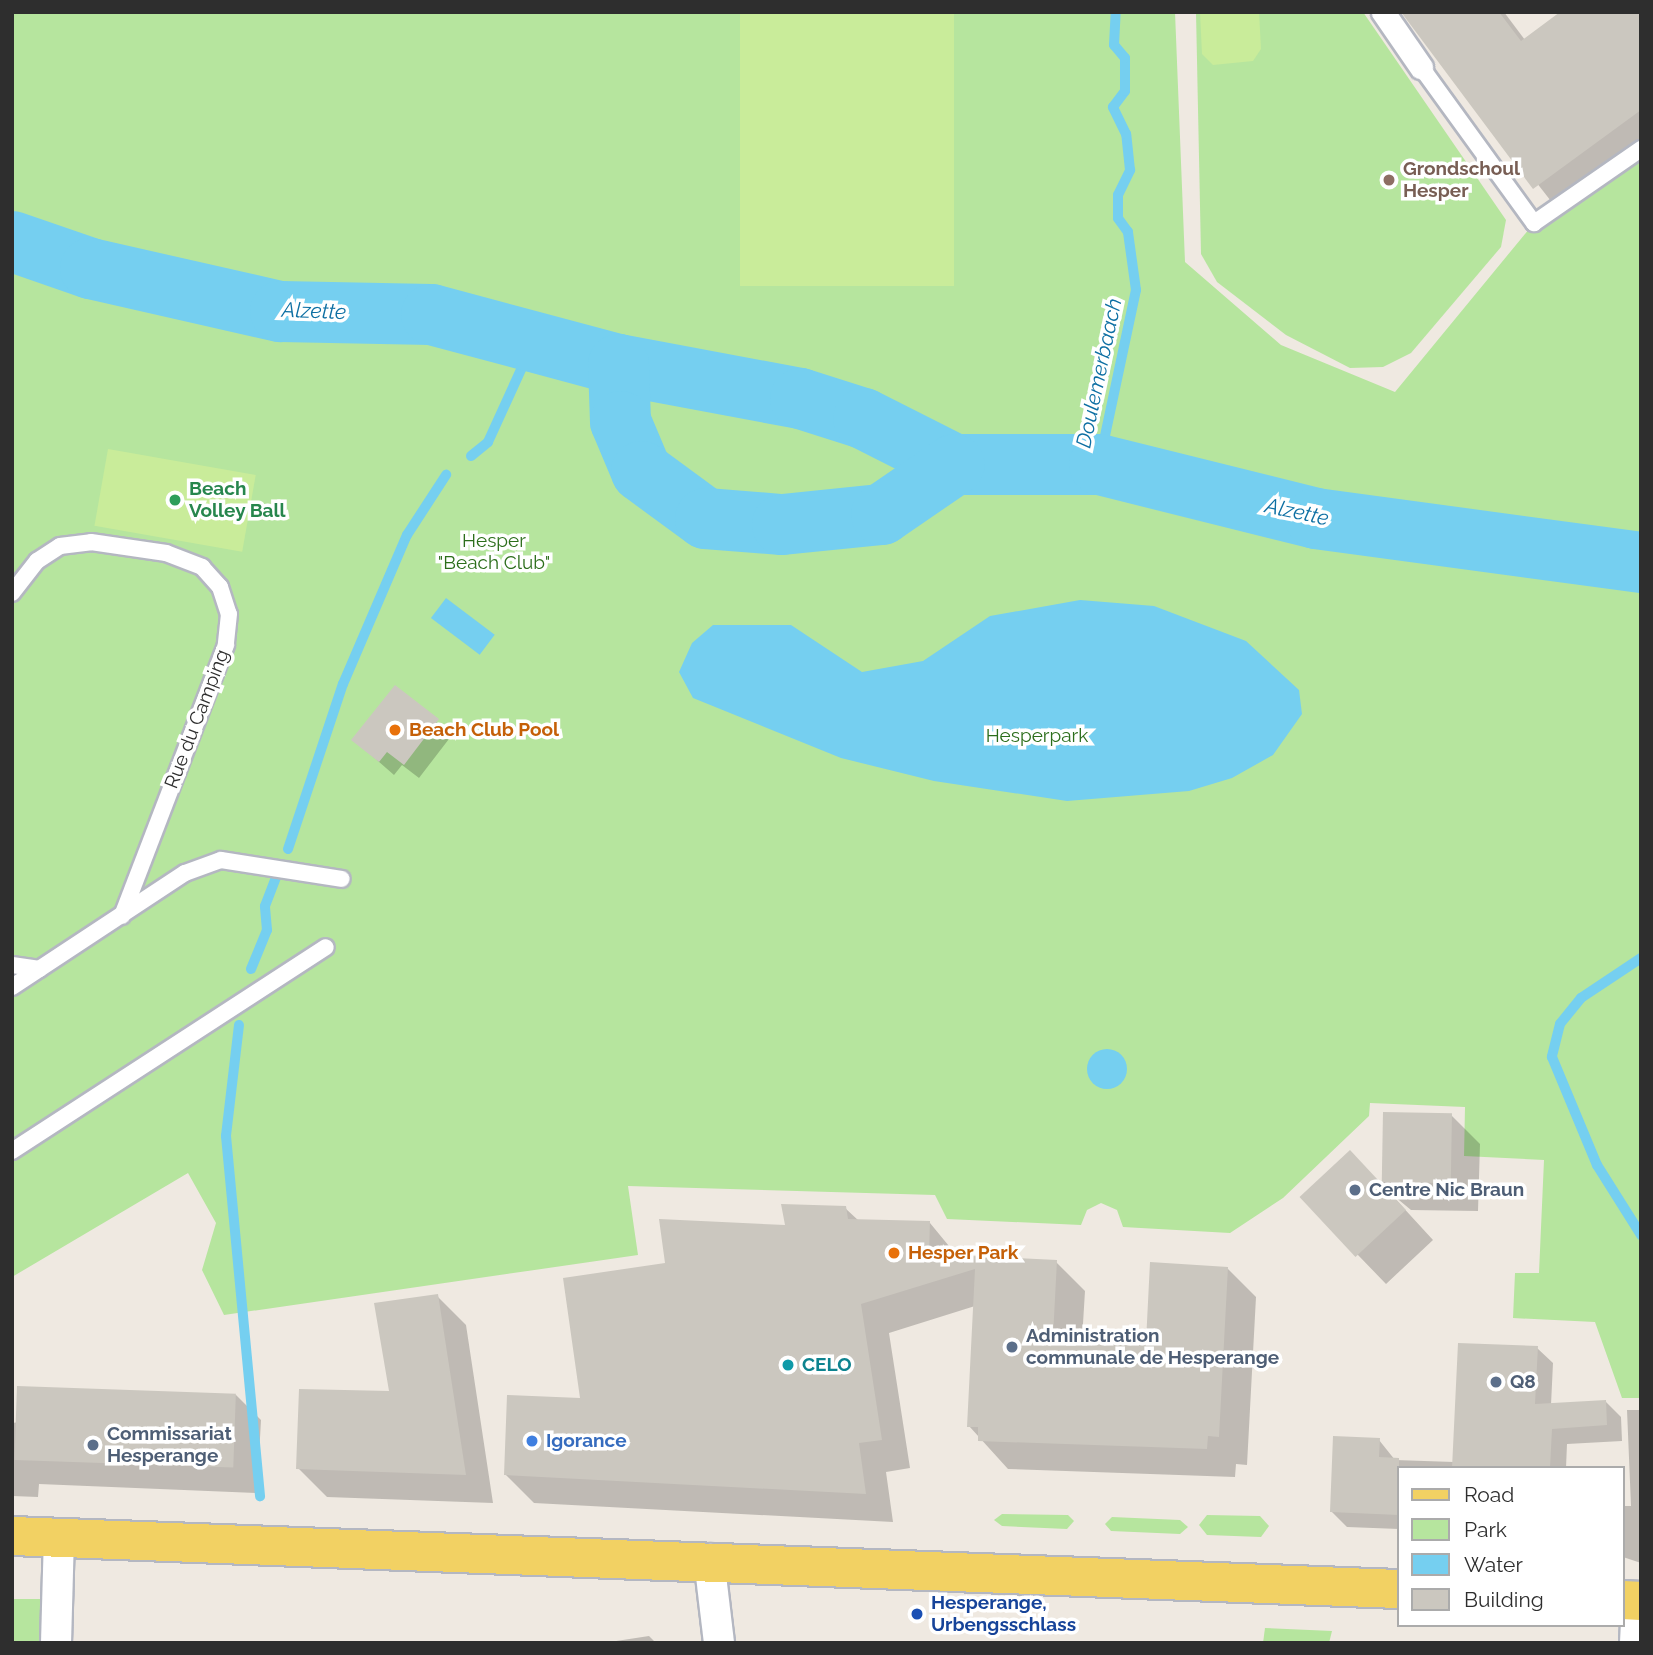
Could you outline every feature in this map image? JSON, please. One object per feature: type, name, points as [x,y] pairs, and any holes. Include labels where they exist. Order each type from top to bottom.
[{"type":"main road","points":[[12,1536],[709,1559],[1398,1589]]},
{"type":"main road","points":[[1639,1643],[1641,1601]]},
{"type":"street","points":[[1383,12],[1422,67]]},
{"type":"street","points":[[56,1643],[59,1536]]},
{"type":"street","points":[[709,1559],[719,1643]]},
{"type":"lane","points":[[1422,67],[1534,223],[1641,149]]},
{"type":"lane","name":"Rue du Camping","points":[[12,593],[37,561],[60,546],[91,542],[166,553],[202,567],[220,587],[229,614],[226,645],[122,916]]},
{"type":"lane","points":[[12,987],[186,873],[221,860],[342,880]]},
{"type":"lane","points":[[12,1151],[326,947]]},
{"type":"lane","points":[[12,965],[40,969]]},
{"type":"green space","name":"Hesperpark","points":[[12,12],[1175,12],[1185,262],[1281,345],[1395,392],[1534,223],[1641,149],[1641,1398],[1622,1398],[1595,1322],[1513,1318],[1515,1273],[1539,1273],[1544,1160],[1464,1156],[1465,1107],[1370,1103],[1369,1116],[1283,1198],[1230,1233],[1123,1227],[1117,1210],[1101,1203],[1087,1210],[1081,1225],[947,1219],[935,1195],[628,1186],[638,1255],[224,1315],[202,1270],[216,1223],[188,1173],[12,1277],[12,268],[32,276],[50,228],[12,213]]},
{"type":"green space","points":[[740,12],[954,12],[954,286],[740,286]]},
{"type":"green space","name":"Grondschoul Hesper","points":[[1196,12],[1363,12],[1506,220],[1501,247],[1411,353],[1383,367],[1350,368],[1286,335],[1217,282],[1201,254]]},
{"type":"green space","points":[[1200,12],[1259,12],[1261,49],[1253,61],[1213,65],[1202,54]]},
{"type":"green space","name":"Beach Volley Ball","points":[[108,449],[256,475],[242,552],[94,526]]},
{"type":"green space","points":[[1002,1514],[1068,1515],[1074,1521],[1067,1529],[1002,1526],[994,1520]]},
{"type":"green space","points":[[1207,1515],[1260,1516],[1269,1526],[1261,1537],[1207,1535],[1199,1525]]},
{"type":"green space","points":[[1112,1517],[1180,1520],[1188,1527],[1180,1534],[1111,1531],[1105,1524]]},
{"type":"green space","points":[[12,1599],[41,1599],[41,1643],[12,1643]]},
{"type":"green space","points":[[1265,1628],[1332,1631],[1329,1643],[1263,1643]]},
{"type":"water","points":[[12,213],[50,227],[32,276],[12,268]]},
{"type":"water","points":[[1414,534],[1641,549],[1641,573]]},
{"type":"water","points":[[446,598],[495,635],[480,655],[431,618]]},
{"type":"water","points":[[1080,600],[1154,606],[1246,641],[1299,690],[1302,714],[1273,755],[1232,778],[1189,791],[1067,801],[934,781],[841,758],[693,698],[679,672],[692,643],[713,625],[791,625],[862,672],[923,661],[990,616]]},
{"type":"water","points":[[1107,1049],[1121,1055],[1127,1069],[1121,1083],[1107,1089],[1093,1083],[1087,1069],[1093,1055]]},
{"type":"building","points":[[1401,12],[1499,12],[1521,41],[1560,12],[1641,12],[1641,110],[1533,189]]},
{"type":"building","name":"Beach Club Pool","points":[[395,685],[439,719],[404,765],[387,752],[379,762],[351,740]]},
{"type":"building","points":[[1383,1112],[1452,1113],[1451,1183],[1382,1182]]},
{"type":"building","points":[[1350,1150],[1406,1210],[1355,1257],[1300,1197]]},
{"type":"building","points":[[781,1204],[846,1206],[848,1219],[930,1221],[929,1254],[1057,1260],[1053,1337],[1146,1342],[1150,1262],[1228,1267],[1219,1437],[1208,1436],[1207,1449],[978,1441],[978,1427],[967,1427],[975,1269],[861,1304],[882,1440],[859,1443],[866,1494],[504,1475],[507,1395],[580,1398],[563,1278],[665,1263],[659,1219],[785,1225]]},
{"type":"building","points":[[438,1294],[466,1475],[296,1469],[299,1389],[389,1391],[374,1303]]},
{"type":"building","points":[[1458,1343],[1538,1346],[1535,1404],[1606,1400],[1607,1425],[1552,1429],[1550,1466],[1452,1466]]},
{"type":"building","points":[[17,1386],[236,1394],[233,1468],[14,1460]]},
{"type":"building","points":[[1333,1436],[1380,1438],[1379,1457],[1399,1458],[1398,1515],[1330,1512]]},
{"type":"waterway","name":"Doulemerbaach","points":[[1099,464],[1136,290],[1128,232],[1118,218],[1118,195],[1130,170],[1126,134],[1113,107],[1125,91],[1125,58],[1114,45],[1116,12]]},
{"type":"waterway","name":"Alzette","points":[[12,241],[90,268],[280,311],[431,314],[618,364],[800,398],[863,418],[954,464],[1099,464],[1315,518],[1641,562]]},
{"type":"waterway","points":[[471,456],[488,442],[535,339]]},
{"type":"waterway","name":"Alzette","points":[[618,364],[620,421],[641,471],[705,518],[782,524],[881,514],[954,464]]},
{"type":"waterway","points":[[288,849],[343,684],[407,535],[446,475]]},
{"type":"waterway","points":[[251,969],[267,930],[265,906],[276,878]]},
{"type":"waterway","points":[[1641,958],[1581,998],[1560,1024],[1552,1057],[1597,1165],[1641,1235]]},
{"type":"waterway","points":[[239,1025],[226,1136],[260,1496]]},
{"type":"place","name":"Grondschoul Hesper","points":[[1389,180]]},
{"type":"place","name":"Beach Volley Ball","points":[[175,500]]},
{"type":"place","name":"Beach Club Pool","points":[[395,730]]},
{"type":"place","name":"Centre Nic Braun","points":[[1355,1190]]},
{"type":"place","name":"Hesper Park","points":[[894,1253]]},
{"type":"place","name":"Administration communale de Hesperange","points":[[1012,1347]]},
{"type":"place","name":"CELO","points":[[788,1365]]},
{"type":"place","name":"Q8","points":[[1496,1382]]},
{"type":"place","name":"Igorance","points":[[532,1441]]},
{"type":"place","name":"Commissariat Hesperange","points":[[93,1445]]},
{"type":"place","name":"Hesperange, Urbengsschlass","points":[[917,1614]]},
{"type":"park label","name":"Hesper \"Beach Club\"","points":[[494,552]]}]
